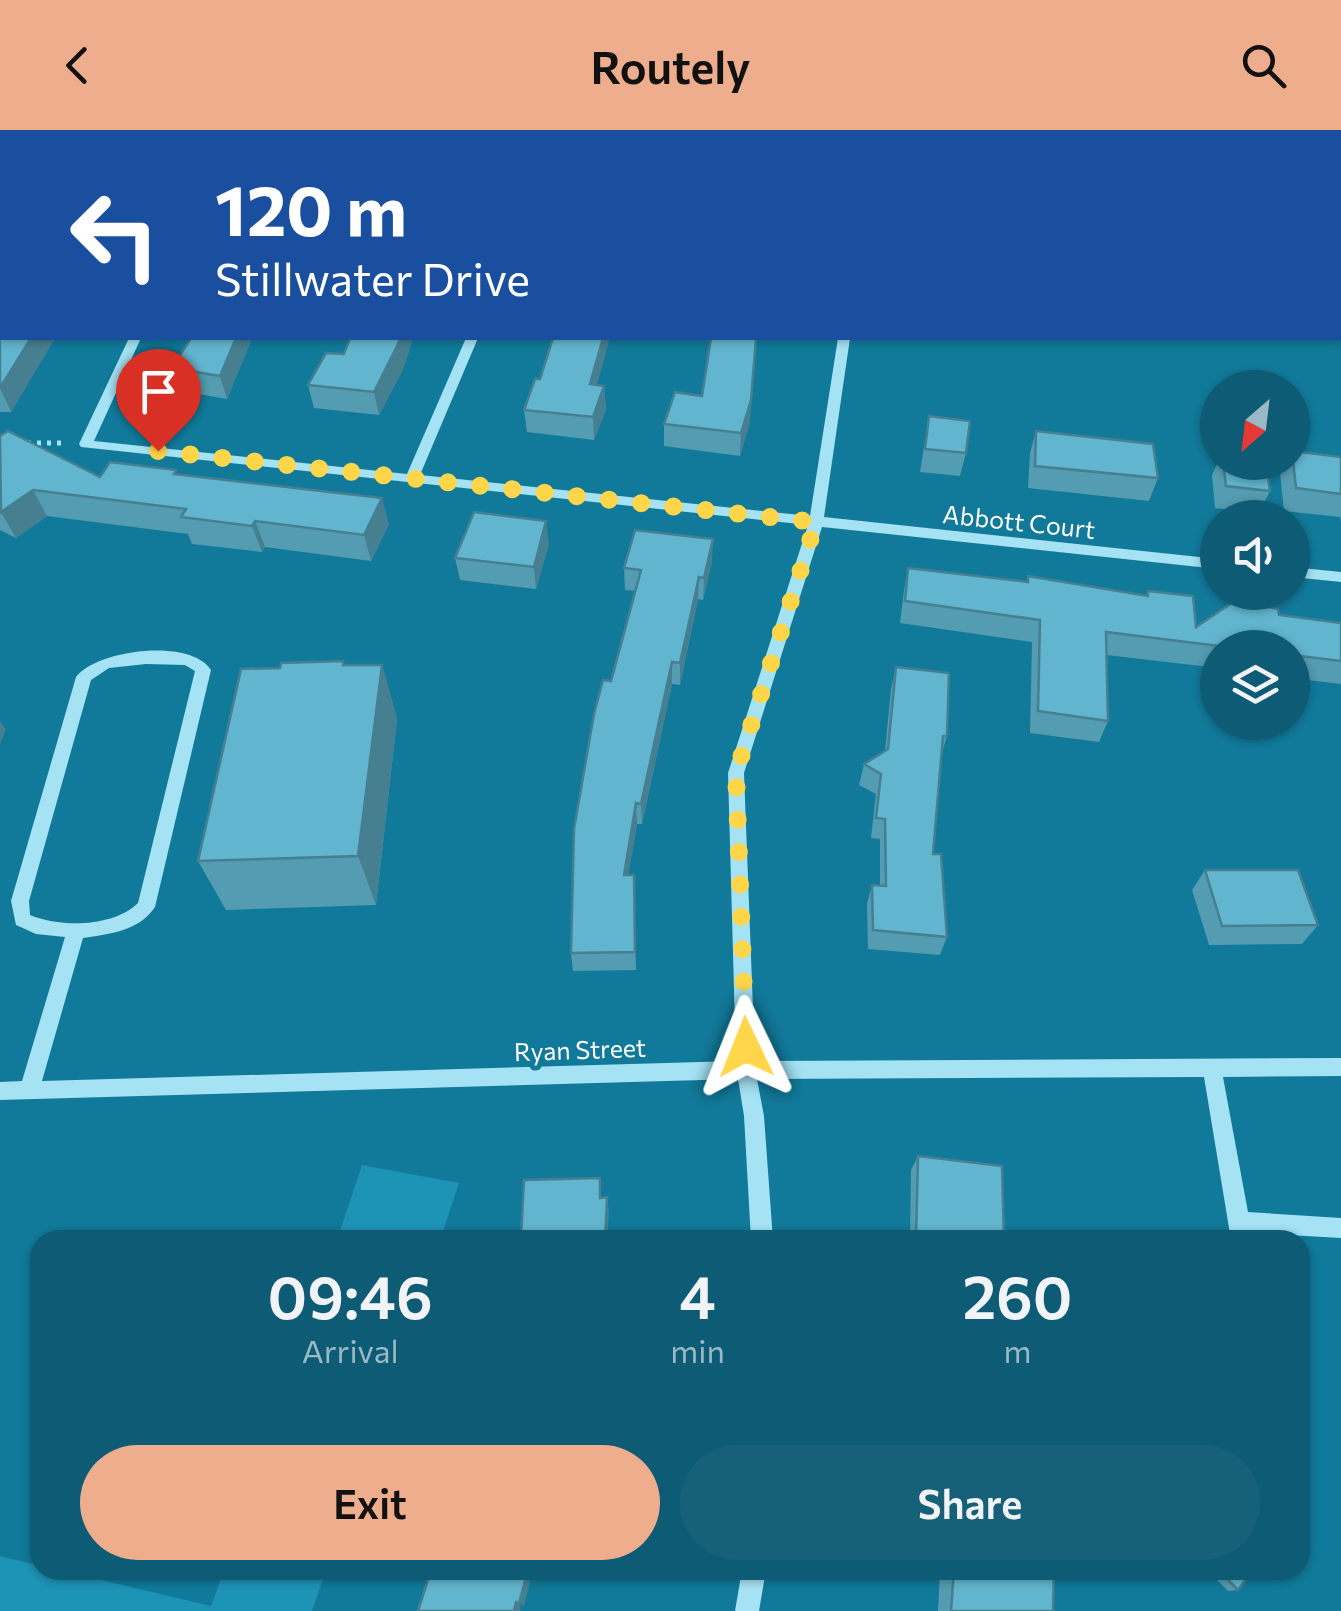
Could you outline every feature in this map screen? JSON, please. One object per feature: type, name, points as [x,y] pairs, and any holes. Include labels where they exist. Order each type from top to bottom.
[{"type":"street","points":[[86,444],[134,340]]},
{"type":"street","points":[[412,476],[471,340]]},
{"type":"street","points":[[761,1230],[754,1116],[746,1070],[736,773],[816,522],[844,340]]},
{"type":"street","name":"Abbott Court","points":[[86,444],[1200,562]]},
{"type":"street","points":[[1310,574],[1341,577]]},
{"type":"street","points":[[106,661],[198,663],[203,670],[146,907],[122,924],[76,931],[36,926],[22,920],[19,910],[84,677],[92,667],[106,661]]},
{"type":"street","points":[[29,1090],[76,931]]},
{"type":"street","name":"Ryan Street","points":[[0,1090],[746,1070],[1341,1067]]},
{"type":"street","points":[[1212,1068],[1241,1230]]},
{"type":"street","points":[[1274,1230],[1341,1228]]},
{"type":"street","points":[[747,1611],[752,1580]]},
{"type":"path","points":[[17,443],[86,444]]},
{"type":"shaded area","points":[[362,1165],[459,1183],[443,1230],[340,1230]]},
{"type":"shaded area","points":[[0,1556],[30,1564],[30,1580],[101,1580],[211,1606],[220,1580],[323,1580],[312,1611],[0,1611]]},
{"type":"building","points":[[0,340],[30,340],[0,388]]},
{"type":"building","points":[[190,340],[235,340],[220,376],[172,368]]},
{"type":"building","points":[[349,340],[400,340],[374,392],[308,385],[326,353],[344,354]]},
{"type":"building","points":[[552,340],[602,340],[590,384],[604,386],[593,417],[524,410],[535,379],[540,379]]},
{"type":"building","points":[[711,340],[756,340],[751,400],[741,433],[664,424],[675,392],[702,396]]},
{"type":"building","points":[[929,416],[970,421],[966,453],[925,449]]},
{"type":"building","points":[[8,431],[100,477],[110,462],[176,470],[174,474],[382,498],[364,535],[255,521],[252,526],[181,517],[186,509],[33,490],[1,512],[0,436]]},
{"type":"building","points":[[1036,431],[1153,444],[1158,478],[1035,466]]},
{"type":"building","points":[[1310,453],[1341,457],[1341,494],[1296,488],[1295,480],[1310,480]]},
{"type":"building","points":[[1225,480],[1268,480],[1270,491],[1226,486]]},
{"type":"building","points":[[474,512],[546,521],[534,567],[455,558]]},
{"type":"building","points":[[635,530],[713,539],[704,578],[699,577],[680,663],[672,662],[641,804],[636,803],[624,875],[634,875],[635,952],[571,953],[574,829],[594,714],[603,680],[611,681],[641,570],[624,568]]},
{"type":"building","points":[[908,568],[1028,582],[1028,576],[1148,596],[1148,591],[1193,596],[1196,627],[1221,610],[1278,610],[1279,615],[1341,623],[1341,661],[1310,657],[1310,630],[1200,630],[1200,644],[1106,632],[1108,721],[1038,711],[1040,620],[905,601]]},
{"type":"building","points":[[343,661],[343,665],[382,665],[358,856],[198,861],[241,669]]},
{"type":"building","points":[[896,667],[949,673],[947,736],[943,736],[933,854],[941,854],[947,937],[873,930],[872,885],[886,886],[885,819],[876,818],[881,774],[864,764],[888,749]]},
{"type":"building","points":[[1205,870],[1298,870],[1318,925],[1222,926]]},
{"type":"building","points":[[918,1156],[1002,1166],[1004,1230],[916,1230]]},
{"type":"building","points":[[600,1178],[600,1198],[607,1197],[605,1230],[522,1230],[524,1180]]},
{"type":"building","points":[[428,1580],[525,1580],[514,1611],[418,1611]]},
{"type":"building","points":[[953,1580],[1054,1580],[1053,1611],[951,1611]]},
{"type":"building","points":[[1228,1580],[1245,1580],[1238,1590]]},
{"type":"route","points":[[158,451],[816,522],[736,773],[746,1047]]}]
